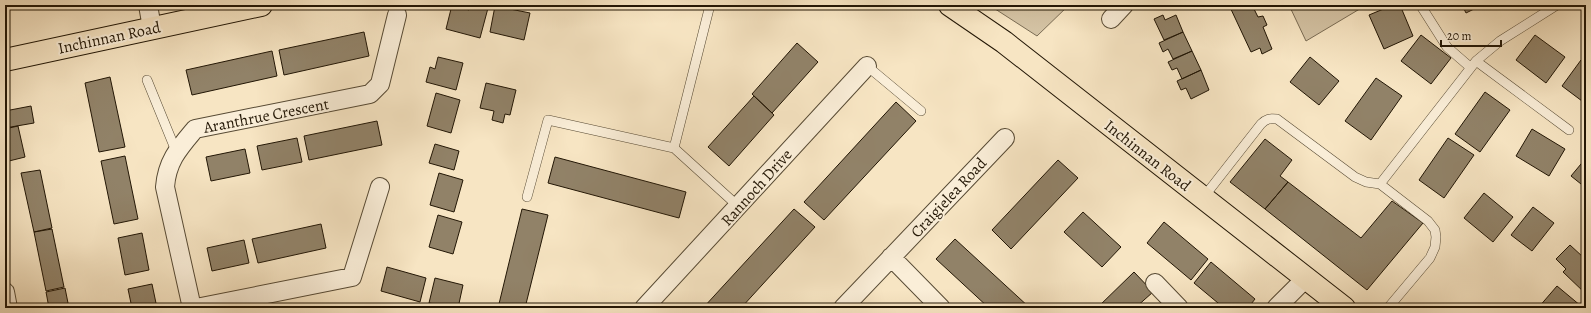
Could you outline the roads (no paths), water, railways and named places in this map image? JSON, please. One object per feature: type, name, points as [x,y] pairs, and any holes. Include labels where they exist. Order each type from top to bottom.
[{"type":"main road","name":"Inchinnan Road","points":[[5,60],[261,5]]},
{"type":"main road","name":"Inchinnan Road","points":[[950,5],[1004,42],[1344,308]]},
{"type":"street","points":[[148,5],[152,28]]},
{"type":"street","points":[[1111,19],[1124,5]]},
{"type":"street","name":"Aranthrue Crescent","points":[[192,308],[165,187],[166,172],[176,150],[195,129],[370,94],[380,84],[397,15]]},
{"type":"street","name":"Rannoch Drive","points":[[644,308],[867,66]]},
{"type":"street","name":"Craigielea Road","points":[[843,308],[1005,138]]},
{"type":"street","points":[[196,308],[352,276],[380,187]]},
{"type":"street","points":[[891,257],[941,308]]},
{"type":"street","points":[[1276,308],[1305,279]]},
{"type":"street","points":[[1155,283],[1179,308]]},
{"type":"street","points":[[5,292],[8,308]]},
{"type":"lane","points":[[674,148],[710,5]]},
{"type":"lane","points":[[1422,6],[1447,47],[1569,130]]},
{"type":"lane","points":[[1380,184],[1473,64],[1500,41],[1554,6]]},
{"type":"lane","points":[[867,66],[921,110]]},
{"type":"lane","points":[[147,80],[176,150]]},
{"type":"lane","points":[[1203,198],[1261,124],[1272,118],[1277,119],[1355,176],[1366,182],[1380,184],[1428,220],[1435,230],[1435,246],[1430,258],[1388,308]]},
{"type":"lane","points":[[527,197],[548,120],[674,148],[739,206]]}]
